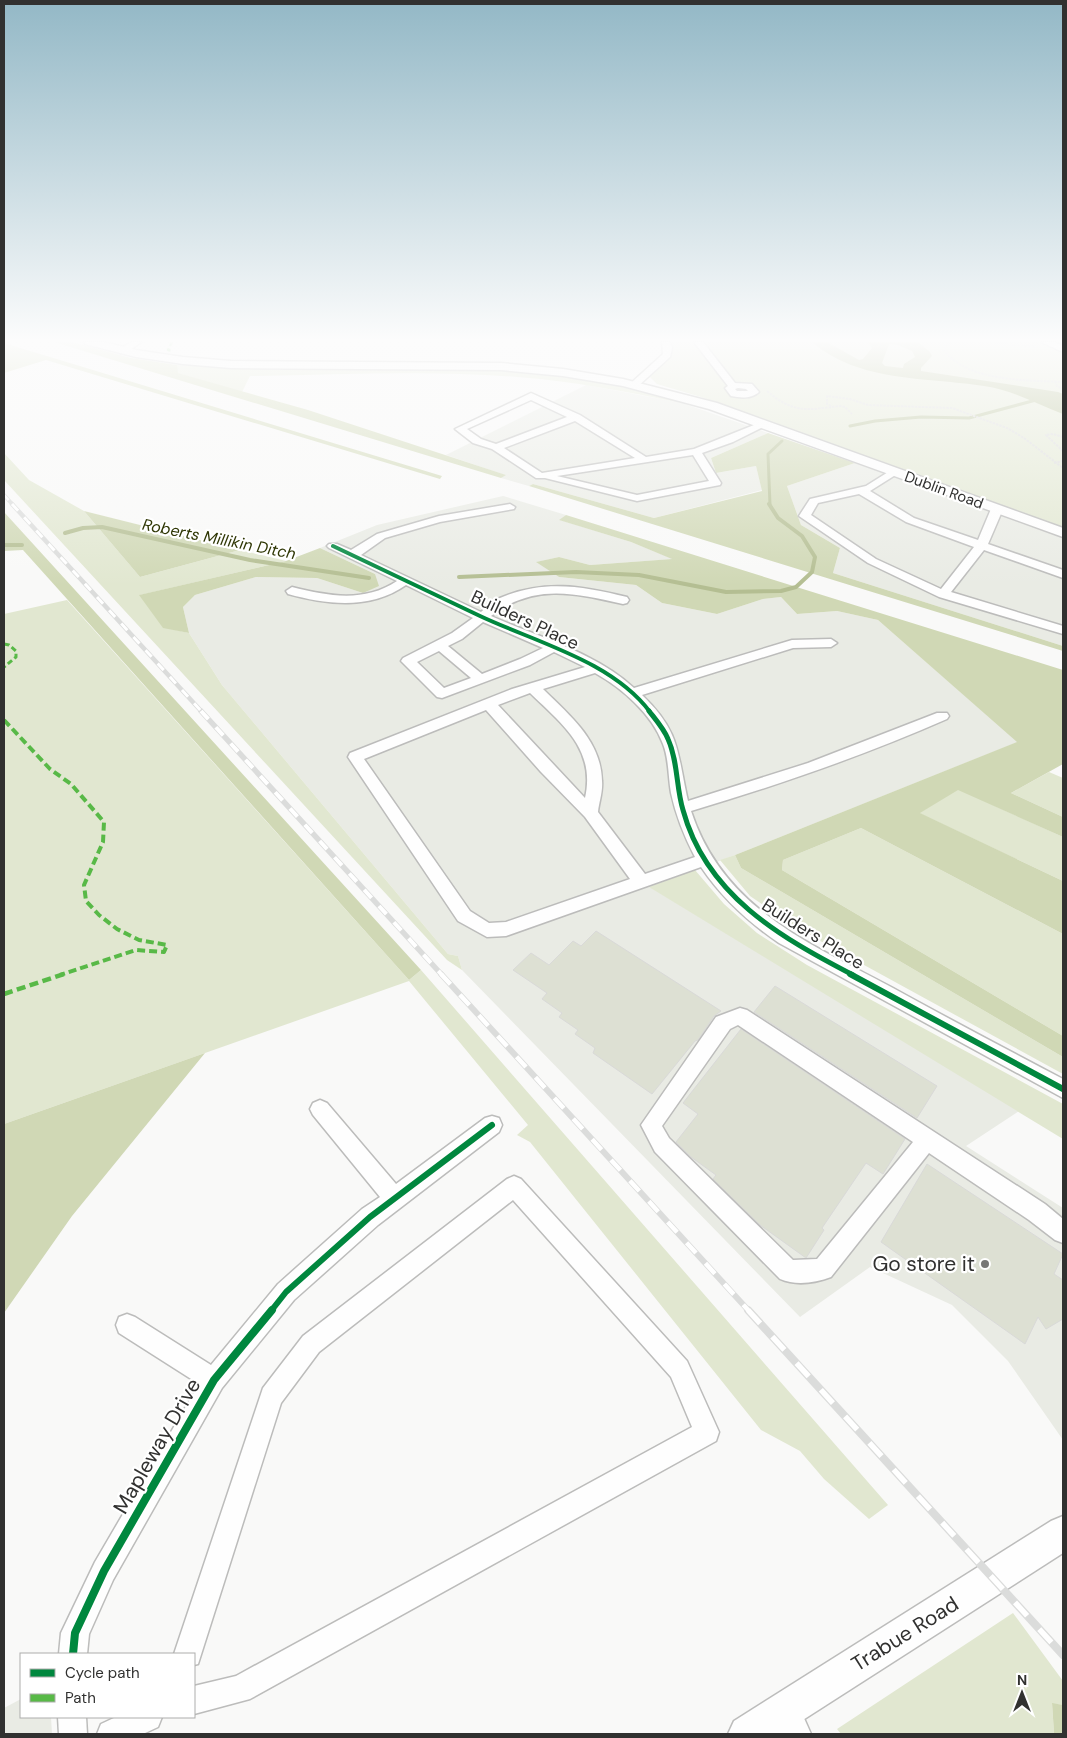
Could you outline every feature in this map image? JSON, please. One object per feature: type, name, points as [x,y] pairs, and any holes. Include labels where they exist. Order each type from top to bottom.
[{"type":"main road","name":"Dublin Road","points":[[757,423],[1063,533]]},
{"type":"main road","name":"Trabue Road","points":[[747,1734],[791,1722],[1060,1542]]},
{"type":"street","points":[[496,447],[563,423]]},
{"type":"street","points":[[540,476],[637,498],[716,483],[696,452]]},
{"type":"street","points":[[893,472],[870,488],[814,501],[805,516],[872,562],[943,594],[1063,630]]},
{"type":"street","points":[[860,490],[910,520],[1063,574]]},
{"type":"street","points":[[352,555],[381,536],[390,533],[440,519],[510,507]]},
{"type":"street","name":"Builders Place","points":[[333,546],[596,668],[633,693],[655,717],[672,744],[687,828],[704,860],[746,908],[800,947],[1063,1089]]},
{"type":"street","points":[[292,592],[317,599],[370,598],[396,588],[406,580]]},
{"type":"street","points":[[553,648],[525,662],[442,694],[408,662],[441,646],[468,629],[481,616],[503,601],[544,589],[581,591],[623,600]]},
{"type":"street","points":[[633,693],[792,644],[830,643]]},
{"type":"street","points":[[441,646],[480,679]]},
{"type":"street","points":[[596,668],[488,703],[355,757],[464,916],[487,930],[506,929],[704,860]]},
{"type":"street","points":[[533,688],[575,728],[590,750],[595,785],[590,812]]},
{"type":"street","points":[[488,703],[551,774],[590,812],[642,881]]},
{"type":"street","points":[[682,808],[758,786],[831,761],[942,716]]},
{"type":"street","points":[[927,1140],[823,1269],[807,1272],[788,1271],[662,1145],[651,1125],[723,1023],[740,1016],[1037,1212],[1063,1232]]},
{"type":"street","points":[[320,1109],[395,1199]]},
{"type":"street","name":"Mapleway Drive","points":[[73,1653],[75,1633],[104,1571],[214,1380],[286,1292],[370,1217],[492,1125]]},
{"type":"street","points":[[188,1653],[271,1396],[310,1344],[514,1186],[679,1369],[707,1432],[240,1689],[195,1700]]},
{"type":"street","points":[[126,1325],[214,1380]]},
{"type":"street","points":[[72,1718],[73,1734]]},
{"type":"street","points":[[111,1734],[146,1718]]},
{"type":"lane","points":[[473,423],[460,429],[477,441],[496,447],[540,476],[696,452],[762,425]]},
{"type":"lane","points":[[586,423],[620,443],[644,460]]},
{"type":"lane","points":[[943,594],[970,562],[982,544],[998,510]]},
{"type":"path","points":[[993,423],[1024,438],[1063,468]]},
{"type":"path","points":[[1063,437],[1053,434],[1046,435],[1063,451]]},
{"type":"path","points":[[1054,462],[1063,461]]},
{"type":"shaded area","points":[[255,423],[268,423],[442,476],[440,479]]},
{"type":"shaded area","points":[[321,423],[348,423],[506,475],[501,478]]},
{"type":"shaded area","points":[[510,423],[740,423],[768,433],[711,458],[716,473],[756,466],[762,490],[654,518],[533,484],[529,486],[501,478],[505,475],[446,455]]},
{"type":"shaded area","points":[[773,423],[1063,423],[1063,528]]},
{"type":"shaded area","points":[[768,433],[855,463],[787,486],[801,525],[840,548],[833,573],[1063,646],[1063,651],[529,486],[533,484],[654,518],[762,491],[756,466],[716,473],[711,458]]},
{"type":"shaded area","points":[[4,453],[29,480],[84,511],[140,577],[240,550],[286,561],[140,595],[163,627],[189,633],[222,685],[448,954],[458,956],[462,970],[447,960],[4,480]]},
{"type":"shaded area","points":[[855,463],[1063,538],[1063,646],[833,573],[840,548],[801,525],[787,486]]},
{"type":"shaded area","points":[[503,496],[566,515],[560,520],[631,542],[673,559],[590,565],[559,557],[537,562],[559,577],[636,585],[662,603],[717,614],[763,599],[781,597],[797,614],[837,611],[878,620],[1018,742],[650,887],[1019,1111],[966,1146],[1063,1208],[1063,1440],[1008,1361],[952,1305],[870,1267],[800,1317],[462,970],[458,956],[448,954],[222,685],[189,633],[183,607],[195,595],[256,577],[317,578],[363,593],[375,574],[320,548],[377,525]]},
{"type":"shaded area","points":[[84,511],[240,550],[140,577]]},
{"type":"shaded area","points":[[4,512],[421,970],[409,980],[23,550],[4,551]]},
{"type":"shaded area","points":[[566,515],[1063,670],[1063,764],[1011,793],[1063,817],[1063,837],[958,790],[920,813],[1063,881],[1063,934],[861,828],[783,860],[782,870],[1063,1036],[1063,1057],[741,868],[735,855],[1017,742],[878,620],[837,611],[797,614],[781,597],[763,599],[717,614],[662,603],[636,585],[559,577],[536,562],[559,557],[590,565],[672,559],[631,542],[559,520]]},
{"type":"shaded area","points":[[320,548],[375,574],[379,586],[363,593],[317,578],[256,577],[195,595],[183,607],[189,633],[163,628],[139,595],[286,561]]},
{"type":"shaded area","points":[[67,600],[409,980],[421,970],[888,1505],[869,1519],[824,1479],[800,1451],[761,1430],[530,1142],[517,1135],[528,1125],[409,981],[4,1124],[4,614]]},
{"type":"shaded area","points":[[1049,772],[1063,778],[1063,817],[1011,793]]},
{"type":"shaded area","points":[[958,789],[1063,837],[1063,881],[919,813]]},
{"type":"shaded area","points":[[861,828],[1063,934],[1063,1036],[782,870],[783,860]]},
{"type":"shaded area","points":[[735,855],[741,868],[1063,1057],[1063,1074],[802,931],[750,896],[720,860]]},
{"type":"shaded area","points":[[695,870],[724,904],[757,933],[807,965],[1063,1104],[1063,1139],[649,887]]},
{"type":"shaded area","points":[[205,1053],[72,1216],[4,1313],[4,1124]]},
{"type":"shaded area","points":[[1013,1613],[1063,1681],[1063,1705],[1052,1704],[1054,1734],[841,1734],[837,1729]]},
{"type":"shaded area","points":[[20,1700],[20,1718],[51,1718],[52,1734],[4,1734],[4,1708]]},
{"type":"shaded area","points":[[1052,1703],[1063,1705],[1063,1734],[1054,1734]]},
{"type":"building","points":[[596,931],[721,1011],[714,1016],[698,1040],[695,1041],[652,1094],[593,1053],[595,1048],[575,1034],[578,1030],[559,1017],[562,1013],[542,999],[547,993],[513,970],[531,953],[549,965],[573,941],[581,946]]},
{"type":"building","points":[[775,986],[937,1086],[917,1118],[754,1012]]},
{"type":"building","points":[[741,1029],[905,1139],[883,1174],[866,1163],[822,1228],[824,1230],[806,1258],[760,1225],[713,1179],[716,1175],[691,1157],[676,1142],[698,1114],[683,1103]]},
{"type":"building","name":"Go store it","points":[[927,1164],[1063,1254],[1054,1274],[1063,1280],[1063,1319],[1046,1329],[1038,1317],[1025,1344],[881,1242]]},
{"type":"waterway","name":"Roberts Millikin Ditch","points":[[850,426],[864,423]]},
{"type":"waterway","name":"Roberts Millikin Ditch","points":[[770,505],[768,454],[782,441]]},
{"type":"waterway","name":"Roberts Millikin Ditch","points":[[459,577],[576,572],[639,575],[726,592],[781,591],[796,587],[812,572],[815,557],[802,536],[778,518],[769,504]]},
{"type":"waterway","name":"Roberts Millikin Ditch","points":[[65,533],[83,528],[102,527],[250,560],[369,578]]},
{"type":"waterway","name":"Roberts Millikin Ditch","points":[[4,545],[22,545]]},
{"type":"railway","points":[[4,495],[13,505]]},
{"type":"railway","points":[[12,504],[202,712]]},
{"type":"railway","points":[[201,711],[442,975]]},
{"type":"railway","points":[[441,974],[749,1311]]},
{"type":"railway","points":[[748,1310],[1063,1655]]},
{"type":"marked path","points":[[4,644],[9,645],[16,651],[16,657],[4,667]]},
{"type":"marked path","points":[[4,720],[50,769],[71,784],[104,822],[103,842],[84,885],[86,901],[99,915],[117,929],[139,940],[167,945],[164,952],[136,950],[4,994]]},
{"type":"cycle path","points":[[333,546],[480,616],[581,660],[605,673],[627,689],[647,707],[668,737],[673,753],[683,810],[694,841],[711,869],[744,907],[756,918],[800,947],[1063,1089]]},
{"type":"cycle path","points":[[73,1653],[75,1633],[104,1571],[214,1380],[286,1292],[370,1217],[492,1125]]},
{"type":"place","name":"Go store it","points":[[985,1264]]}]
